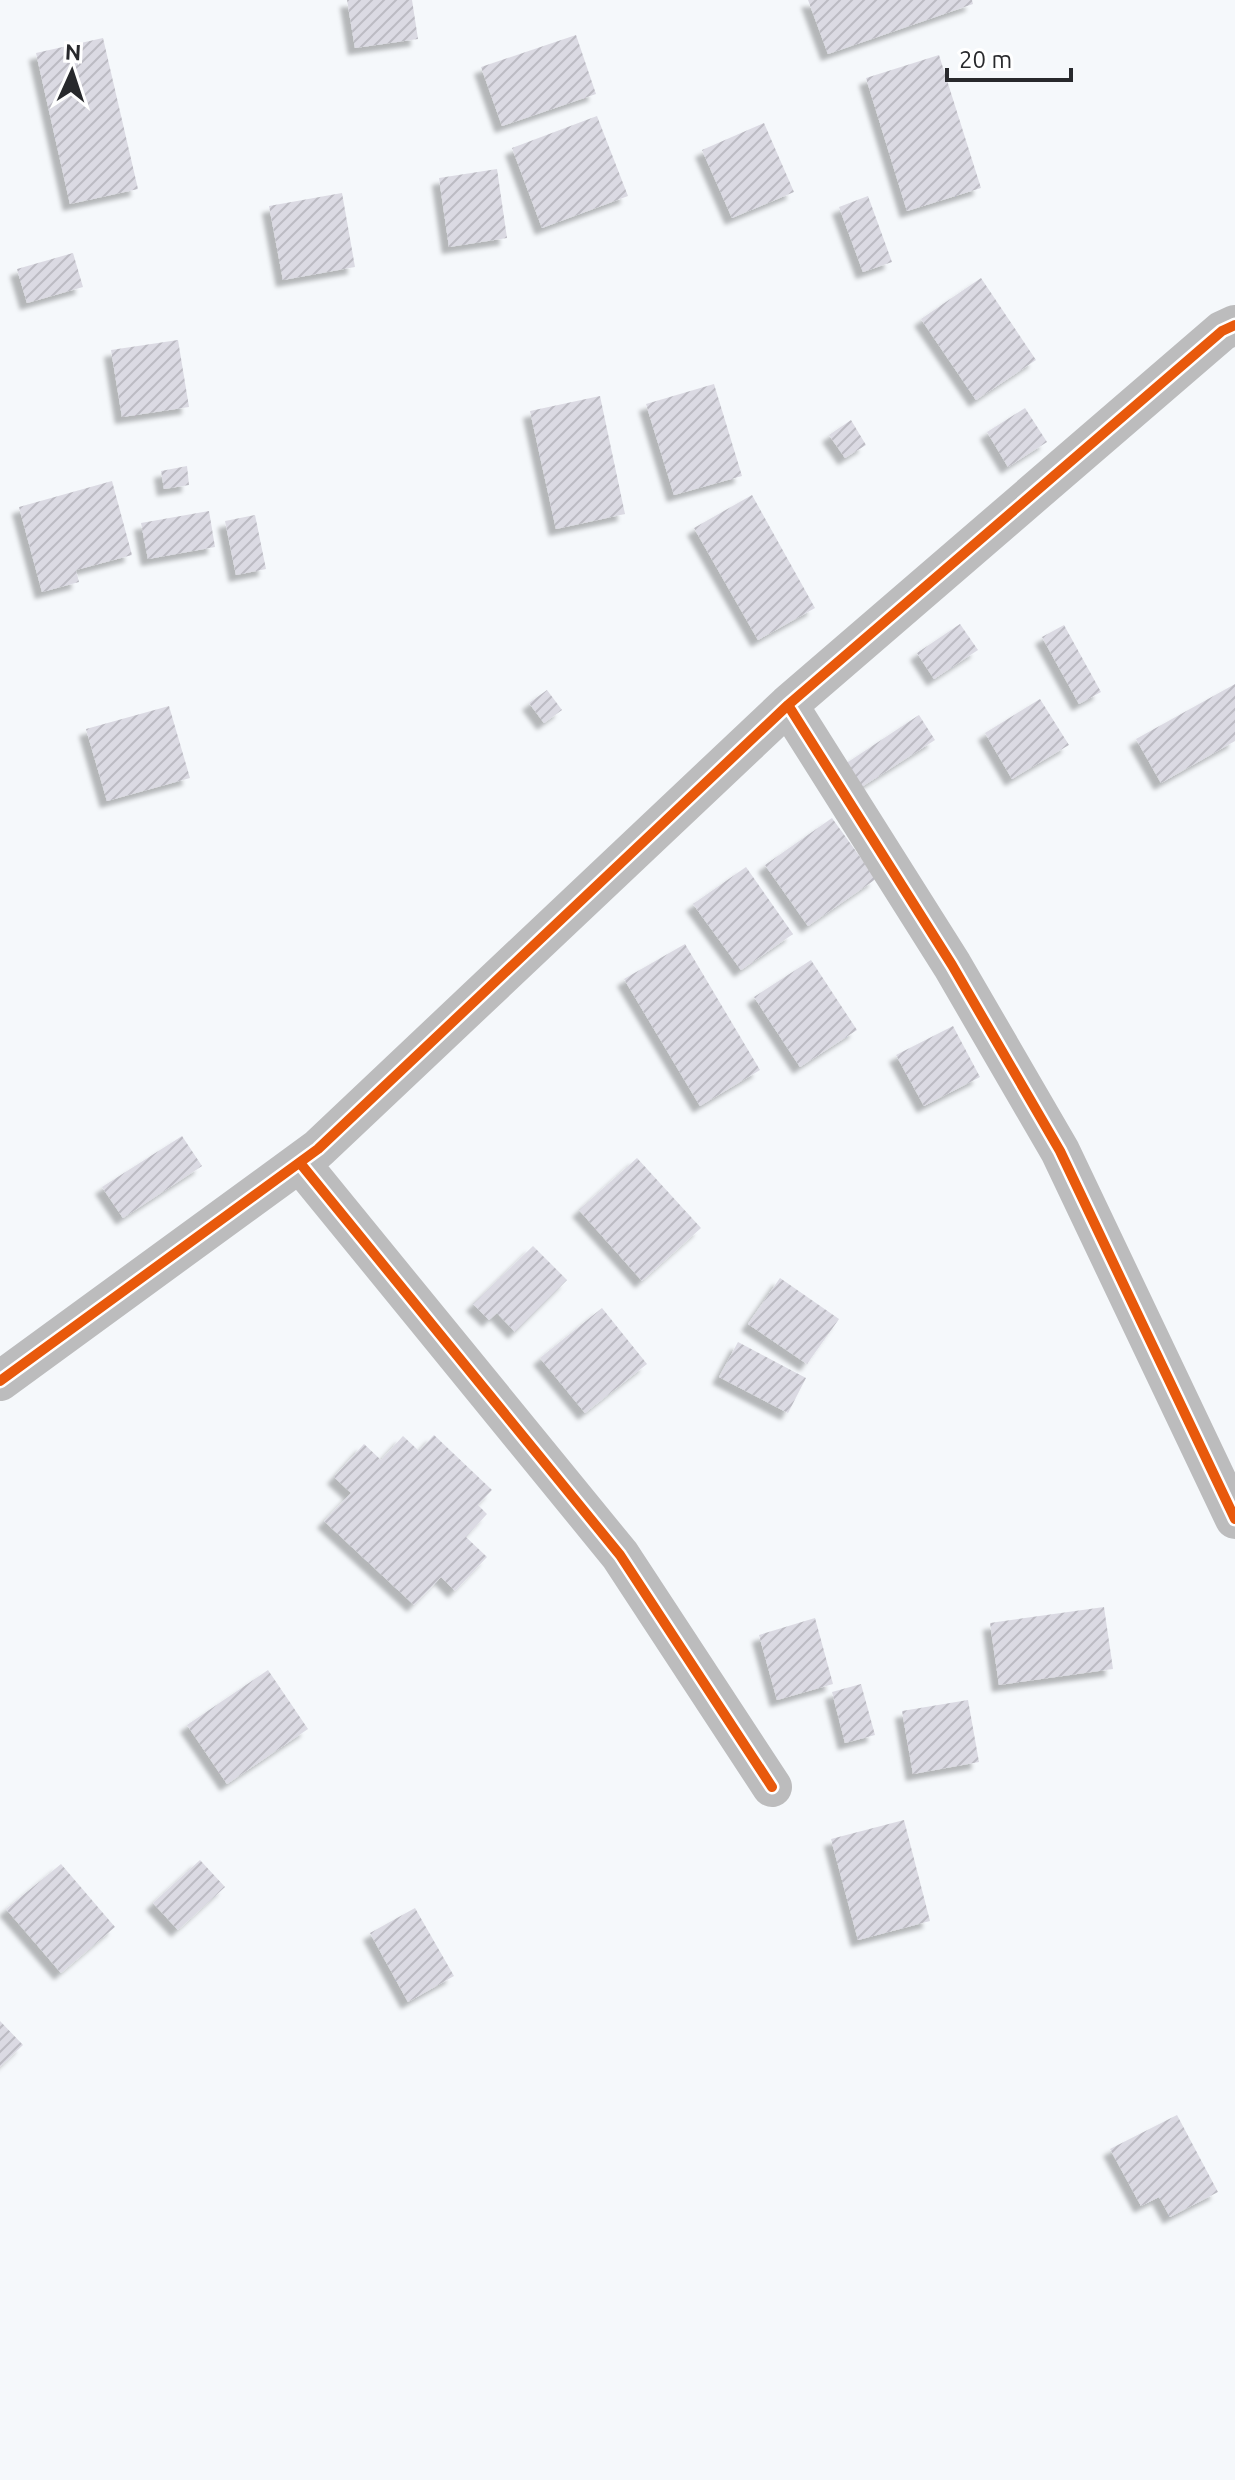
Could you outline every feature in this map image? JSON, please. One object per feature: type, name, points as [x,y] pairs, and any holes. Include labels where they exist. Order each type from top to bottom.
[{"type":"street","points":[[0,1381],[330,1138],[788,705],[1162,381],[1222,331],[1235,325]]},
{"type":"street","points":[[788,705],[952,965],[1060,1151],[1235,1519]]},
{"type":"street","points":[[300,1163],[620,1555],[772,1787]]},
{"type":"building","points":[[347,0],[412,0],[418,39],[355,48]]},
{"type":"building","points":[[808,0],[972,0],[973,4],[828,54]]},
{"type":"building","points":[[576,35],[596,94],[502,126],[481,67]]},
{"type":"building","points":[[103,38],[138,189],[70,204],[36,53]]},
{"type":"building","points":[[939,55],[981,188],[907,211],[866,78]]},
{"type":"building","points":[[597,116],[628,196],[542,228],[512,148]]},
{"type":"building","points":[[764,123],[794,192],[732,218],[702,150]]},
{"type":"building","points":[[497,169],[507,238],[449,247],[439,178]]},
{"type":"building","points":[[342,193],[355,267],[283,280],[269,206]]},
{"type":"building","points":[[868,196],[892,262],[863,272],[839,207]]},
{"type":"building","points":[[73,253],[83,287],[27,303],[17,269]]},
{"type":"building","points":[[981,278],[1036,360],[976,400],[921,319]]},
{"type":"building","points":[[178,340],[189,407],[122,417],[111,350]]},
{"type":"building","points":[[714,384],[742,476],[674,495],[646,404]]},
{"type":"building","points":[[600,396],[625,514],[556,529],[530,411]]},
{"type":"building","points":[[1025,408],[1047,442],[1008,467],[987,432]]},
{"type":"building","points":[[851,420],[866,445],[845,458],[829,435]]},
{"type":"building","points":[[187,466],[189,485],[164,489],[161,471]]},
{"type":"building","points":[[112,481],[132,555],[76,570],[79,582],[42,592],[19,507]]},
{"type":"building","points":[[752,495],[815,608],[758,640],[694,528]]},
{"type":"building","points":[[209,511],[215,547],[148,559],[141,523]]},
{"type":"building","points":[[255,515],[266,569],[236,575],[225,521]]},
{"type":"building","points":[[960,624],[978,650],[934,679],[917,653]]},
{"type":"building","points":[[1064,625],[1101,692],[1079,704],[1042,637]]},
{"type":"building","points":[[1235,684],[1235,741],[1161,783],[1136,739]]},
{"type":"building","points":[[547,690],[562,710],[544,723],[529,703]]},
{"type":"building","points":[[1040,699],[1069,745],[1012,779],[985,733]]},
{"type":"building","points":[[169,706],[190,778],[107,801],[86,729]]},
{"type":"building","points":[[919,715],[935,740],[860,788],[845,764]]},
{"type":"building","points":[[832,818],[876,879],[808,926],[765,865]]},
{"type":"building","points":[[746,867],[793,934],[741,970],[693,904]]},
{"type":"building","points":[[685,944],[760,1070],[700,1106],[624,979]]},
{"type":"building","points":[[811,960],[857,1030],[800,1067],[754,997]]},
{"type":"building","points":[[953,1026],[980,1077],[924,1106],[896,1055]]},
{"type":"building","points":[[182,1136],[202,1166],[123,1218],[102,1187]]},
{"type":"building","points":[[637,1158],[701,1228],[642,1281],[579,1210]]},
{"type":"building","points":[[533,1246],[567,1280],[515,1332],[497,1313],[489,1320],[473,1304]]},
{"type":"building","points":[[780,1278],[839,1319],[807,1364],[748,1324]]},
{"type":"building","points":[[602,1308],[647,1364],[585,1413],[540,1358]]},
{"type":"building","points":[[738,1342],[806,1378],[788,1413],[719,1377]]},
{"type":"building","points":[[434,1435],[492,1490],[478,1505],[487,1514],[466,1537],[487,1557],[455,1591],[441,1577],[414,1605],[324,1521],[351,1493],[334,1477],[364,1444],[381,1460],[403,1436],[419,1451]]},
{"type":"building","points":[[1104,1607],[1113,1669],[999,1685],[990,1623]]},
{"type":"building","points":[[815,1618],[833,1684],[777,1700],[759,1635]]},
{"type":"building","points":[[268,1670],[308,1729],[227,1784],[187,1725]]},
{"type":"building","points":[[861,1684],[875,1735],[845,1743],[832,1692]]},
{"type":"building","points":[[968,1700],[979,1762],[913,1774],[902,1711]]},
{"type":"building","points":[[904,1820],[930,1921],[858,1940],[831,1839]]},
{"type":"building","points":[[200,1860],[225,1887],[178,1930],[153,1903]]},
{"type":"building","points":[[61,1864],[115,1927],[61,1973],[6,1909]]},
{"type":"building","points":[[415,1908],[454,1976],[408,2002],[370,1933]]},
{"type":"building","points":[[0,2021],[23,2045],[0,2067]]},
{"type":"building","points":[[1177,2115],[1218,2192],[1170,2217],[1159,2197],[1141,2206],[1110,2149]]},
{"type":"cycle path","points":[[0,1381],[318,1149],[788,705],[1222,331],[1235,325]]},
{"type":"cycle path","points":[[788,705],[952,965],[1060,1151],[1235,1519]]},
{"type":"cycle path","points":[[300,1163],[620,1555],[772,1787]]}]
